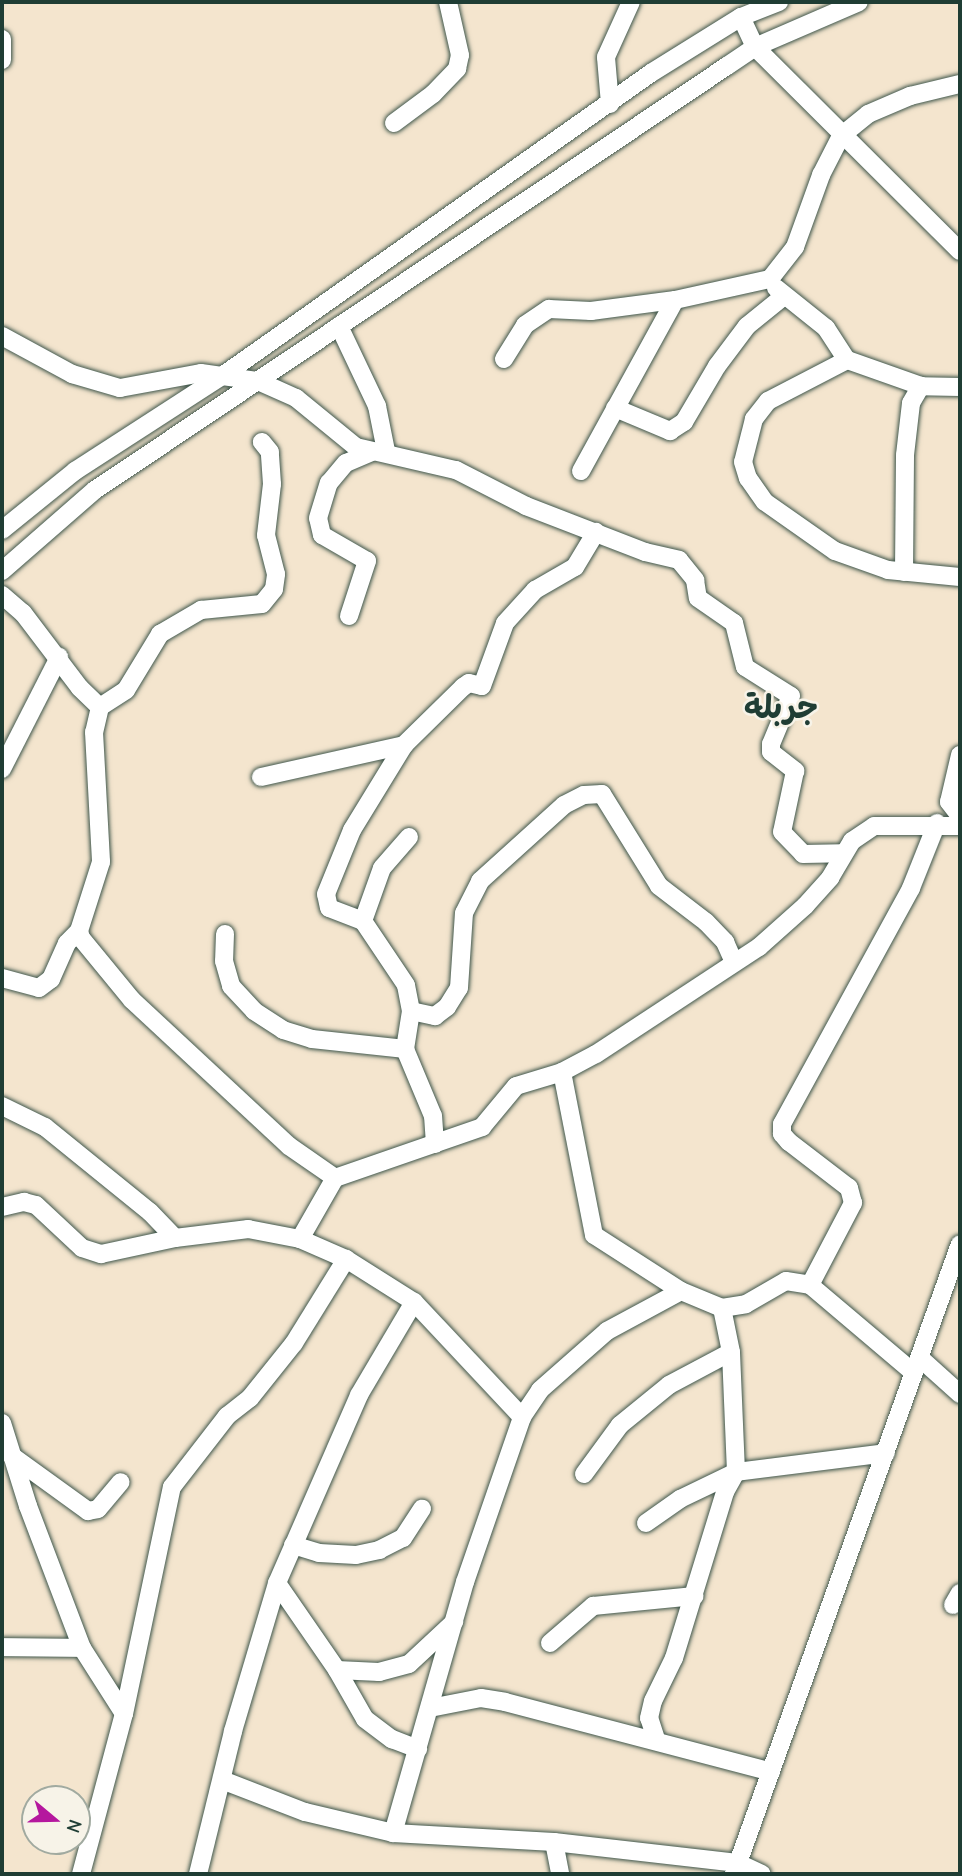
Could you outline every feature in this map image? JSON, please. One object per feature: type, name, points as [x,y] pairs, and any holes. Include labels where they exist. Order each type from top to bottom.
[{"type":"street","points":[[394,123],[433,94],[457,69],[460,55],[448,2]]},
{"type":"street","points":[[610,104],[606,57],[631,2]]},
{"type":"street","points":[[2,530],[75,471],[225,374],[610,104],[741,17],[779,2]]},
{"type":"street","points":[[2,571],[95,490],[755,47],[859,2]]},
{"type":"street","points":[[741,17],[755,47],[841,136],[960,251]]},
{"type":"street","points":[[2,39],[2,60]]},
{"type":"street","points":[[504,359],[525,325],[549,309],[592,311],[674,300],[769,279],[796,247],[821,175],[841,136],[868,114],[910,96],[960,84]]},
{"type":"street","points":[[769,279],[782,297],[826,328],[847,360],[921,386],[960,387]]},
{"type":"street","points":[[615,408],[670,431],[684,422],[717,366],[747,326],[782,297]]},
{"type":"street","points":[[581,471],[674,300]]},
{"type":"street","points":[[338,326],[377,406],[379,452]]},
{"type":"street","points":[[2,336],[72,374],[120,388],[201,373],[225,374],[258,381],[296,398],[333,431],[379,452],[456,470],[526,506],[679,559],[695,580],[698,598],[734,623],[745,667],[791,696],[771,744],[771,752],[795,771],[782,832],[803,854],[842,853]]},
{"type":"street","points":[[847,360],[768,401],[746,439],[743,462],[748,478],[765,502],[835,551],[904,572],[960,577]]},
{"type":"street","points":[[904,572],[905,454],[911,403],[921,386]]},
{"type":"street","points":[[2,978],[39,988],[51,979],[67,943],[79,931],[101,862],[94,732],[100,707],[126,690],[160,634],[201,610],[262,604],[274,589],[276,574],[266,535],[272,484],[270,452],[262,442]]},
{"type":"street","points":[[349,615],[367,561],[322,535],[318,518],[329,483],[346,463],[379,452]]},
{"type":"street","points":[[435,1144],[433,1116],[405,1049],[411,1011],[406,985],[363,921],[329,908],[326,894],[352,830],[404,745],[463,687],[469,683],[482,686],[505,623],[535,590],[575,566],[596,532]]},
{"type":"street","points":[[2,595],[59,657],[80,688],[100,707]]},
{"type":"street","points":[[2,769],[59,657]]},
{"type":"street","points":[[261,777],[404,745]]},
{"type":"street","points":[[960,755],[949,802],[960,816]]},
{"type":"street","points":[[411,1011],[435,1016],[447,1007],[459,988],[464,913],[480,881],[564,805],[583,795],[602,794],[659,886],[706,922],[724,942],[734,962]]},
{"type":"street","points":[[810,1285],[853,1203],[849,1188],[789,1142],[782,1134],[782,1124],[911,888],[937,823]]},
{"type":"street","points":[[300,1239],[335,1178],[482,1127],[516,1086],[562,1072],[734,962],[805,906],[830,878],[842,853],[874,826],[937,823],[960,826]]},
{"type":"street","points":[[363,921],[382,868],[409,837]]},
{"type":"street","points":[[79,931],[132,1000],[289,1146],[335,1178]]},
{"type":"street","points":[[225,934],[224,961],[231,986],[254,1012],[283,1030],[312,1039],[405,1049]]},
{"type":"street","points":[[562,1072],[594,1235],[681,1291],[722,1308],[755,1301],[786,1281],[810,1285],[917,1366],[960,1394]]},
{"type":"street","points":[[2,1106],[45,1127],[150,1212],[175,1238]]},
{"type":"street","points":[[2,1203],[23,1202],[36,1205],[82,1248],[101,1254],[175,1238],[248,1229],[300,1239],[346,1259],[414,1302],[522,1417]]},
{"type":"street","points":[[736,1869],[960,1244]]},
{"type":"street","points":[[80,1874],[124,1714],[172,1487],[227,1416],[250,1398],[294,1343],[346,1259]]},
{"type":"street","points":[[393,1833],[485,1518],[522,1417],[540,1391],[607,1331],[681,1291]]},
{"type":"street","points":[[198,1874],[277,1583],[359,1395],[414,1302]]},
{"type":"street","points":[[656,1739],[649,1718],[653,1701],[674,1658],[725,1492],[736,1472],[731,1352],[722,1308]]},
{"type":"street","points":[[584,1474],[620,1425],[669,1385],[731,1352]]},
{"type":"street","points":[[2,1423],[82,1648],[124,1714]]},
{"type":"street","points":[[646,1524],[680,1499],[736,1472],[886,1453]]},
{"type":"street","points":[[12,1456],[88,1511],[98,1509],[121,1482]]},
{"type":"street","points":[[293,1545],[319,1553],[356,1555],[379,1550],[403,1538],[422,1509]]},
{"type":"street","points":[[277,1583],[337,1671],[365,1719],[392,1739],[418,1749]]},
{"type":"street","points":[[550,1643],[593,1606],[695,1596]]},
{"type":"street","points":[[337,1671],[379,1672],[410,1664],[456,1619]]},
{"type":"street","points":[[2,1647],[82,1648]]},
{"type":"street","points":[[429,1708],[481,1698],[656,1739],[771,1772]]},
{"type":"street","points":[[222,1780],[305,1812],[393,1833],[554,1842],[762,1874]]},
{"type":"street","points":[[554,1842],[560,1874]]},
{"type":"district","name":"جربلة","points":[[781,708]]}]
